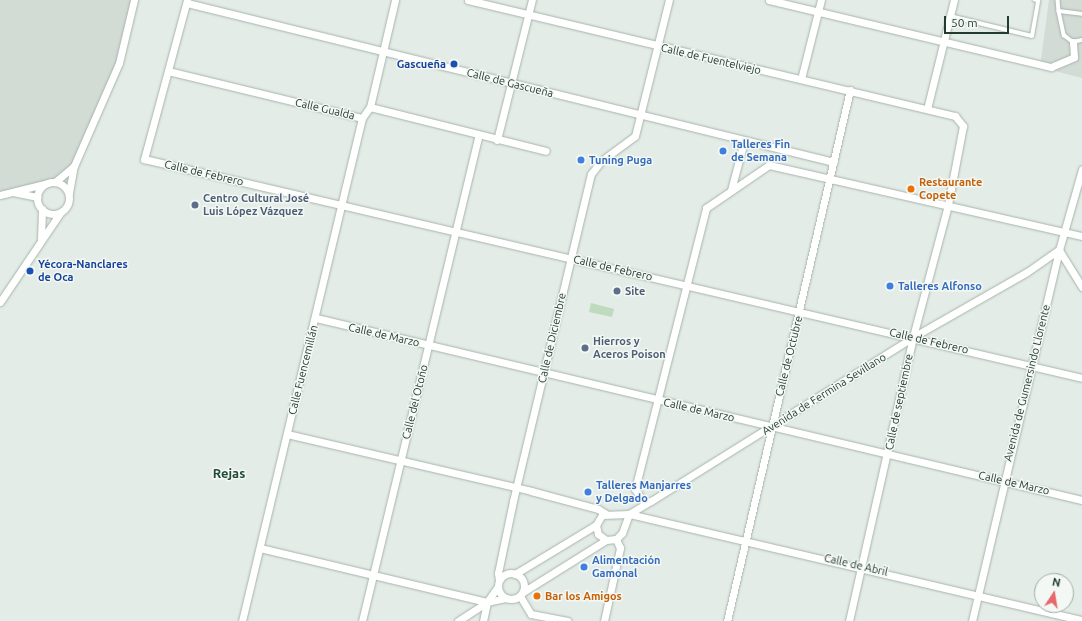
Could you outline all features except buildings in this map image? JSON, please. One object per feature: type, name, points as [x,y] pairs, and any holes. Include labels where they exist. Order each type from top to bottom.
[{"type":"street","points":[[0,302],[41,240],[60,213],[68,205],[74,166],[119,63],[134,0]]},
{"type":"street","points":[[370,107],[395,0]]},
{"type":"street","name":"Calle de Fuentelviejo","points":[[468,0],[658,47],[850,90],[955,116]]},
{"type":"street","points":[[497,140],[532,0]]},
{"type":"street","name":"Calle de Diciembre","points":[[498,583],[499,568],[516,488],[591,174],[601,161],[635,136],[669,0]]},
{"type":"street","points":[[770,0],[1051,67],[1074,57],[1073,42]]},
{"type":"street","points":[[801,79],[820,0]]},
{"type":"street","points":[[927,109],[954,0]]},
{"type":"street","points":[[168,72],[187,2]]},
{"type":"street","name":"Calle de Gascueña","points":[[187,2],[383,52],[834,162]]},
{"type":"street","name":"Calle Gualda","points":[[168,72],[362,118],[370,107],[478,136],[546,151]]},
{"type":"street","name":"Calle de Febrero","points":[[168,72],[144,159],[800,310],[1082,378]]},
{"type":"street","name":"Calle de Octubre","points":[[727,621],[850,90]]},
{"type":"street","name":"Calle de septiembre","points":[[848,621],[888,454],[913,337],[948,205],[963,126],[955,116]]},
{"type":"street","name":"Calle Fuencemillán","points":[[242,621],[316,318],[362,118]]},
{"type":"street","name":"Calle del Otoño","points":[[362,621],[430,345],[478,136]]},
{"type":"street","points":[[731,190],[744,141]]},
{"type":"street","points":[[645,504],[635,489],[706,208],[769,165],[1082,236]]},
{"type":"street","points":[[41,240],[42,210],[37,197],[42,186],[51,182],[74,166]]},
{"type":"street","name":"Avenida de Gumersindo Llorente","points":[[972,621],[1003,480],[1032,366],[1059,250],[1082,169]]},
{"type":"street","points":[[0,195],[51,182],[61,183],[69,193]]},
{"type":"street","points":[[11,192],[37,197]]},
{"type":"street","points":[[42,210],[48,213],[60,213]]},
{"type":"street","points":[[1059,250],[1082,287]]},
{"type":"street","name":"Avenida de Fermina Sevillano","points":[[629,514],[772,427],[913,337],[1027,272],[1059,250]]},
{"type":"street","name":"Calle de Marzo","points":[[316,318],[1082,500]]},
{"type":"street","points":[[287,434],[598,509],[620,519],[623,529]]},
{"type":"street","points":[[458,621],[487,602],[521,594],[606,540],[616,539],[623,529],[629,514],[609,514],[599,518],[596,525],[515,574]]},
{"type":"street","name":"Calle de Abril","points":[[629,514],[862,566],[1082,620]]},
{"type":"street","points":[[596,525],[598,534],[606,540]]},
{"type":"street","points":[[604,621],[620,548],[616,539]]},
{"type":"street","points":[[260,548],[487,602]]},
{"type":"street","points":[[483,621],[487,602],[498,583],[509,573],[515,574],[523,581],[521,594],[531,614],[566,621]]},
{"type":"street","points":[[498,583],[499,591],[506,598]]},
{"type":"lane","points":[[950,16],[1032,36],[1038,1],[1035,0]]},
{"type":"lane","points":[[1058,0],[1064,35],[1073,42],[1082,40]]},
{"type":"lane","points":[[1059,10],[1082,14]]},
{"type":"shaded area","points":[[0,0],[134,0],[119,63],[74,166],[69,193],[61,183],[55,182],[42,186],[37,197],[0,195]]},
{"type":"shaded area","points":[[1049,0],[1082,0],[1082,78],[1040,67]]},
{"type":"green space","points":[[591,303],[614,309],[612,317],[589,312]]},
{"type":"place","name":"Gascueña","points":[[454,64]]},
{"type":"place","name":"Talleres Fin de Semana","points":[[723,151]]},
{"type":"place","name":"Tuning Puga","points":[[581,160]]},
{"type":"place","name":"Restaurante Copete","points":[[911,189]]},
{"type":"place","name":"Centro Cultural José Luis López Vázquez","points":[[195,205]]},
{"type":"place","name":"Yécora-Nanclares de Oca","points":[[30,271]]},
{"type":"place","name":"Talleres Alfonso","points":[[890,286]]},
{"type":"place","name":"Site","points":[[617,291]]},
{"type":"place","name":"Hierros y Aceros Poison","points":[[585,348]]},
{"type":"place","name":"Talleres Manjarres y Delgado","points":[[588,492]]},
{"type":"place","name":"Alimentación Gamonal","points":[[584,567]]},
{"type":"place","name":"Bar los Amigos","points":[[537,596]]},
{"type":"district","name":"Rejas","points":[[229,473]]}]
